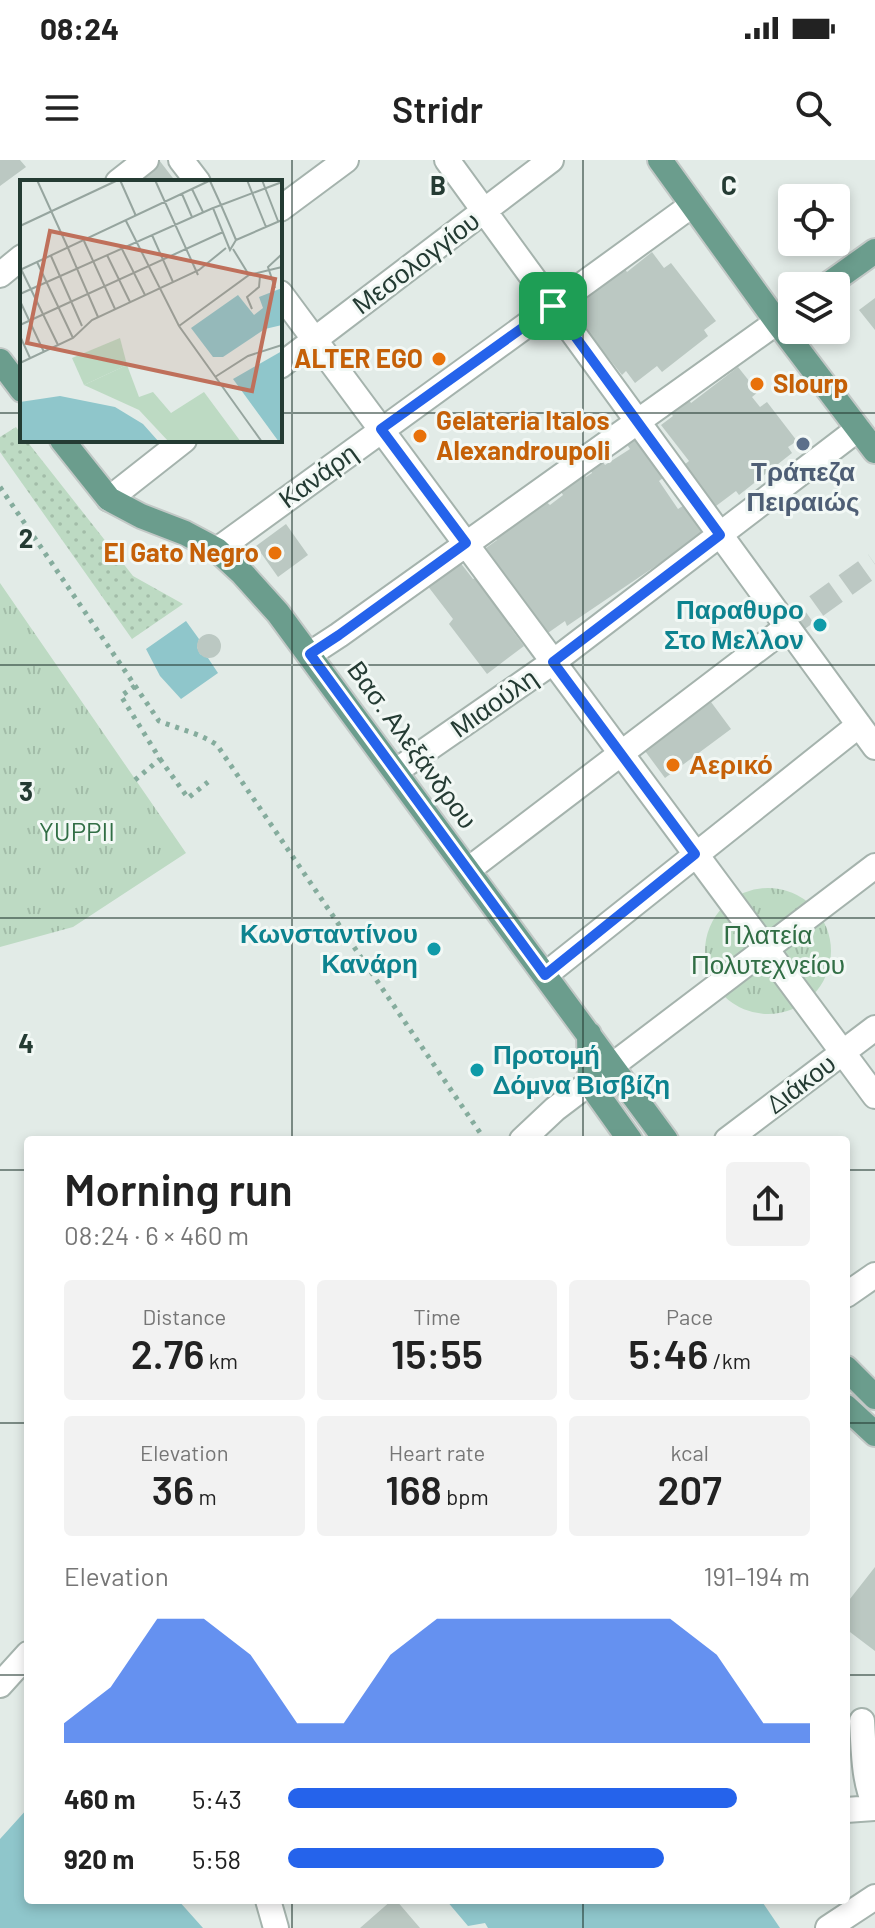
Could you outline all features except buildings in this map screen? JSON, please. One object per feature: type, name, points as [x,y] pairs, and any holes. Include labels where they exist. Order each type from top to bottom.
[{"type":"main road","points":[[660,160],[692,205],[778,309]]},
{"type":"main road","points":[[846,272],[875,251]]},
{"type":"main road","points":[[802,344],[875,451]]},
{"type":"main road","points":[[0,361],[20,387]]},
{"type":"main road","name":"Βασ. Αλεξάνδρου","points":[[64,442],[109,499],[217,550],[271,604],[663,1136]]},
{"type":"main road","points":[[589,1034],[590,1084],[627,1136]]},
{"type":"main road","points":[[850,1372],[875,1397]]},
{"type":"main road","points":[[850,1411],[875,1434]]},
{"type":"street","points":[[121,180],[146,160]]},
{"type":"street","points":[[181,160],[196,180]]},
{"type":"street","points":[[282,208],[346,160]]},
{"type":"street","points":[[447,160],[875,747]]},
{"type":"street","name":"Μεσολογγίου","points":[[282,365],[551,160]]},
{"type":"street","name":"Κανάρη","points":[[217,550],[692,205]]},
{"type":"street","points":[[0,275],[20,259]]},
{"type":"street","points":[[282,296],[875,1096]]},
{"type":"street","points":[[310,654],[778,320]]},
{"type":"street","name":"Μιαούλη","points":[[396,771],[553,662],[858,429]]},
{"type":"street","points":[[109,499],[181,442]]},
{"type":"street","points":[[468,870],[787,627]]},
{"type":"street","points":[[545,975],[859,725]]},
{"type":"street","points":[[526,1136],[555,1109],[875,866]]},
{"type":"street","name":"Διάκου","points":[[732,1136],[875,1028]]},
{"type":"street","points":[[850,1292],[875,1275]]},
{"type":"street","points":[[0,1685],[24,1658]]},
{"type":"street","points":[[850,1809],[875,1806],[866,1775],[861,1716]]},
{"type":"street","points":[[828,1928],[875,1897]]},
{"type":"street","points":[[269,1904],[276,1928]]},
{"type":"path","points":[[0,487],[159,721],[201,735],[217,745],[482,1136]]},
{"type":"path","points":[[135,686],[121,696],[188,798],[208,782]]},
{"type":"path","points":[[135,780],[160,759]]},
{"type":"green space","points":[[16,427],[20,432],[20,442],[28,442],[133,576],[183,604],[132,639],[0,452],[0,437]]},
{"type":"green space","name":"YUPPII","points":[[0,583],[186,853],[73,927],[0,947]]},
{"type":"green space","name":"Πλατεία Πολυτεχνείου","points":[[768,888],[792,893],[813,906],[826,927],[831,951],[826,975],[813,996],[792,1009],[768,1014],[744,1009],[723,996],[710,975],[705,951],[710,927],[723,906],[744,893]]},
{"type":"water","points":[[186,621],[199,639],[197,647],[200,654],[208,658],[218,673],[181,699],[160,676],[146,649]]},
{"type":"water","points":[[24,1812],[24,1904],[182,1904],[203,1928],[0,1928],[0,1839]]},
{"type":"water","points":[[449,1904],[764,1904],[780,1928],[488,1928],[485,1923],[468,1926]]},
{"type":"tunnel","points":[[787,627],[875,564]]},
{"type":"place","name":"ALTER EGO","points":[[439,359]]},
{"type":"place","name":"Slourp","points":[[757,384]]},
{"type":"place","name":"Gelateria Italos Alexandroupoli","points":[[420,436]]},
{"type":"place","name":"Τράπεζα Πειραιώς","points":[[803,444]]},
{"type":"place","name":"El Gato Negro","points":[[275,553]]},
{"type":"place","name":"Παραθυρο Στο Μελλον","points":[[820,625]]},
{"type":"place","name":"Αερικό","points":[[673,765]]},
{"type":"place","name":"Κωνσταντίνου Κανάρη","points":[[434,949]]},
{"type":"place","name":"Προτομή Δόμνα Βισβίζη","points":[[477,1070]]},
{"type":"route","points":[[553,306],[720,535],[553,662],[695,854],[545,975],[310,654],[466,543],[381,429],[553,306]]}]
